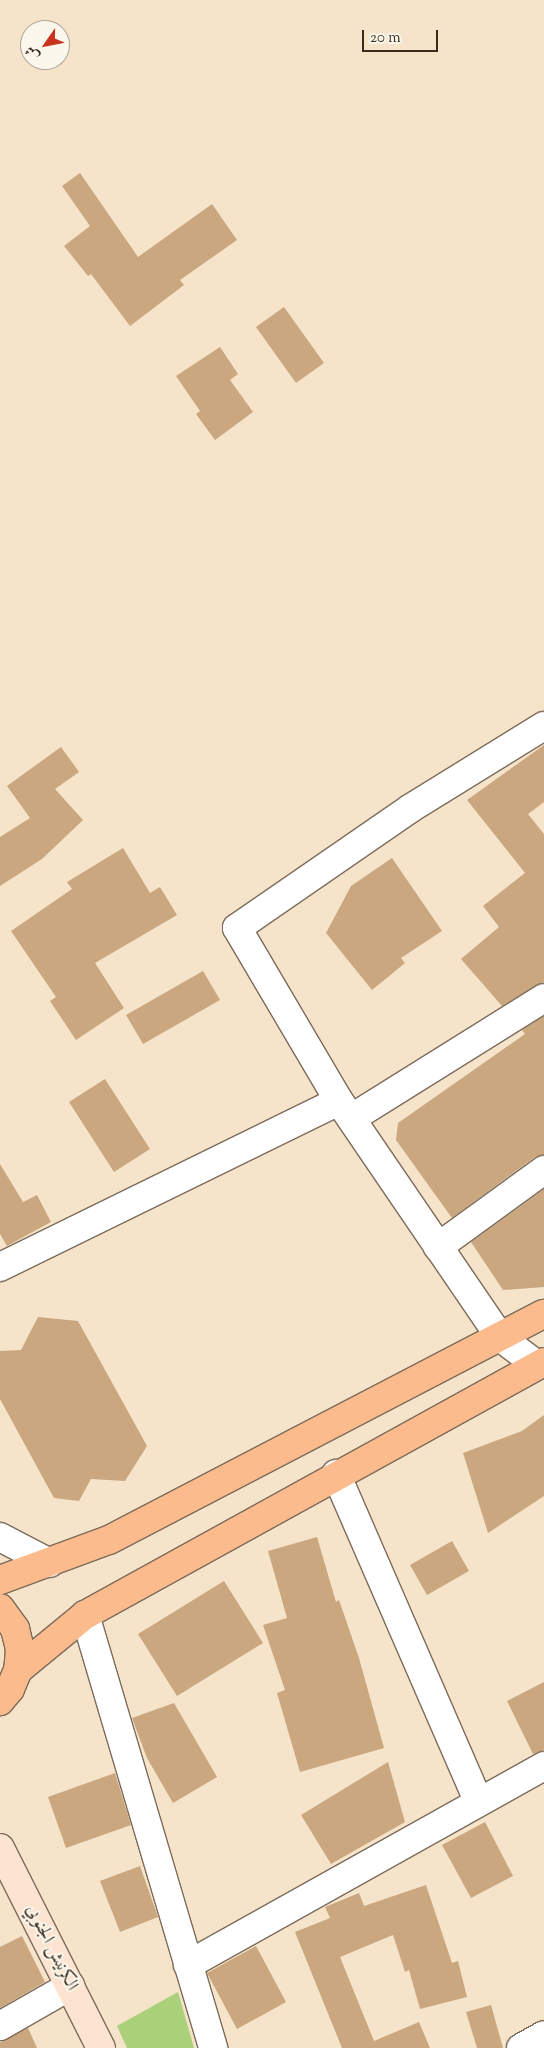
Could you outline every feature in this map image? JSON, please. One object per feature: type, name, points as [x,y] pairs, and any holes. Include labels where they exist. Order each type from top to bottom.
[{"type":"main road","points":[[0,1580],[109,1540],[544,1314]]},
{"type":"main road","points":[[18,1670],[85,1615],[336,1474],[541,1364]]},
{"type":"main road","points":[[0,1608],[15,1629],[20,1649],[18,1670],[10,1689],[0,1701]]},
{"type":"main road","name":"الكرنيش الجنوبي","points":[[0,1848],[101,2048]]},
{"type":"street","points":[[541,1364],[500,1337],[345,1110],[237,928],[411,808],[544,726]]},
{"type":"street","points":[[0,1267],[345,1110],[544,998]]},
{"type":"street","points":[[438,1246],[544,1170]]},
{"type":"street","points":[[336,1474],[478,1801]]},
{"type":"street","points":[[0,1537],[50,1563]]},
{"type":"street","points":[[85,1615],[212,2048]]},
{"type":"street","points":[[188,1965],[478,1801],[544,1766]]},
{"type":"street","points":[[0,2026],[70,1986]]},
{"type":"street","points":[[521,2048],[544,2035]]},
{"type":"green space","points":[[178,1992],[194,2048],[127,2048],[117,2026]]},
{"type":"building","points":[[80,173],[138,257],[212,204],[237,240],[180,280],[184,285],[130,326],[91,274],[88,276],[64,246],[90,226],[62,186]]},
{"type":"building","points":[[284,307],[324,363],[296,383],[256,327]]},
{"type":"building","points":[[220,347],[238,374],[230,380],[253,412],[215,440],[196,414],[200,411],[176,376]]},
{"type":"building","points":[[544,745],[544,802],[528,814],[544,834],[544,982],[502,1006],[461,959],[499,927],[483,906],[525,873],[467,800]]},
{"type":"building","points":[[61,747],[79,772],[55,789],[83,820],[42,859],[0,886],[0,837],[30,818],[7,786]]},
{"type":"building","points":[[123,848],[150,893],[160,887],[177,915],[95,963],[124,1008],[76,1040],[50,1001],[56,997],[11,931],[72,889],[67,882]]},
{"type":"building","points":[[392,858],[442,931],[401,958],[405,963],[372,990],[326,933],[351,886]]},
{"type":"building","points":[[203,971],[220,1000],[143,1044],[126,1015]]},
{"type":"building","points":[[544,1016],[544,1155],[535,1157],[452,1218],[396,1140],[398,1123],[525,1034],[522,1030]]},
{"type":"building","points":[[105,1079],[150,1149],[114,1172],[69,1102]]},
{"type":"building","points":[[0,1164],[23,1202],[37,1195],[51,1222],[7,1246],[0,1234]]},
{"type":"building","points":[[544,1189],[544,1287],[503,1290],[471,1242]]},
{"type":"building","points":[[38,1317],[78,1321],[147,1446],[125,1481],[91,1479],[79,1501],[54,1498],[0,1399],[0,1351],[21,1350]]},
{"type":"building","points":[[544,1415],[544,1496],[488,1533],[463,1453],[522,1431]]},
{"type":"building","points":[[317,1537],[336,1602],[339,1600],[359,1658],[384,1748],[300,1772],[277,1693],[285,1690],[263,1625],[287,1618],[268,1551]]},
{"type":"building","points":[[452,1541],[469,1571],[427,1595],[410,1565]]},
{"type":"building","points":[[224,1581],[263,1643],[177,1696],[138,1634]]},
{"type":"building","points":[[544,1682],[544,1750],[533,1754],[507,1701]]},
{"type":"building","points":[[174,1703],[217,1777],[173,1803],[147,1758],[132,1718]]},
{"type":"building","points":[[388,1762],[405,1822],[331,1864],[301,1815]]},
{"type":"building","points":[[115,1773],[131,1825],[66,1848],[48,1797]]},
{"type":"building","points":[[485,1822],[513,1876],[471,1898],[442,1845]]},
{"type":"building","points":[[140,1866],[158,1917],[120,1932],[100,1881]]},
{"type":"building","points":[[426,1885],[452,1963],[458,1961],[467,1997],[420,2009],[409,1970],[405,1972],[393,1935],[340,1957],[374,2041],[419,2022],[430,2048],[342,2048],[295,1932],[330,1918],[325,1907],[359,1893],[364,1906]]},
{"type":"building","points":[[22,1936],[45,1982],[0,2008],[0,1947]]},
{"type":"building","points":[[256,1946],[286,2002],[237,2029],[207,1973]]},
{"type":"building","points":[[491,2005],[503,2048],[477,2048],[466,2012]]},
{"type":"building","points":[[28,2028],[37,2048],[0,2048],[0,2042]]}]
